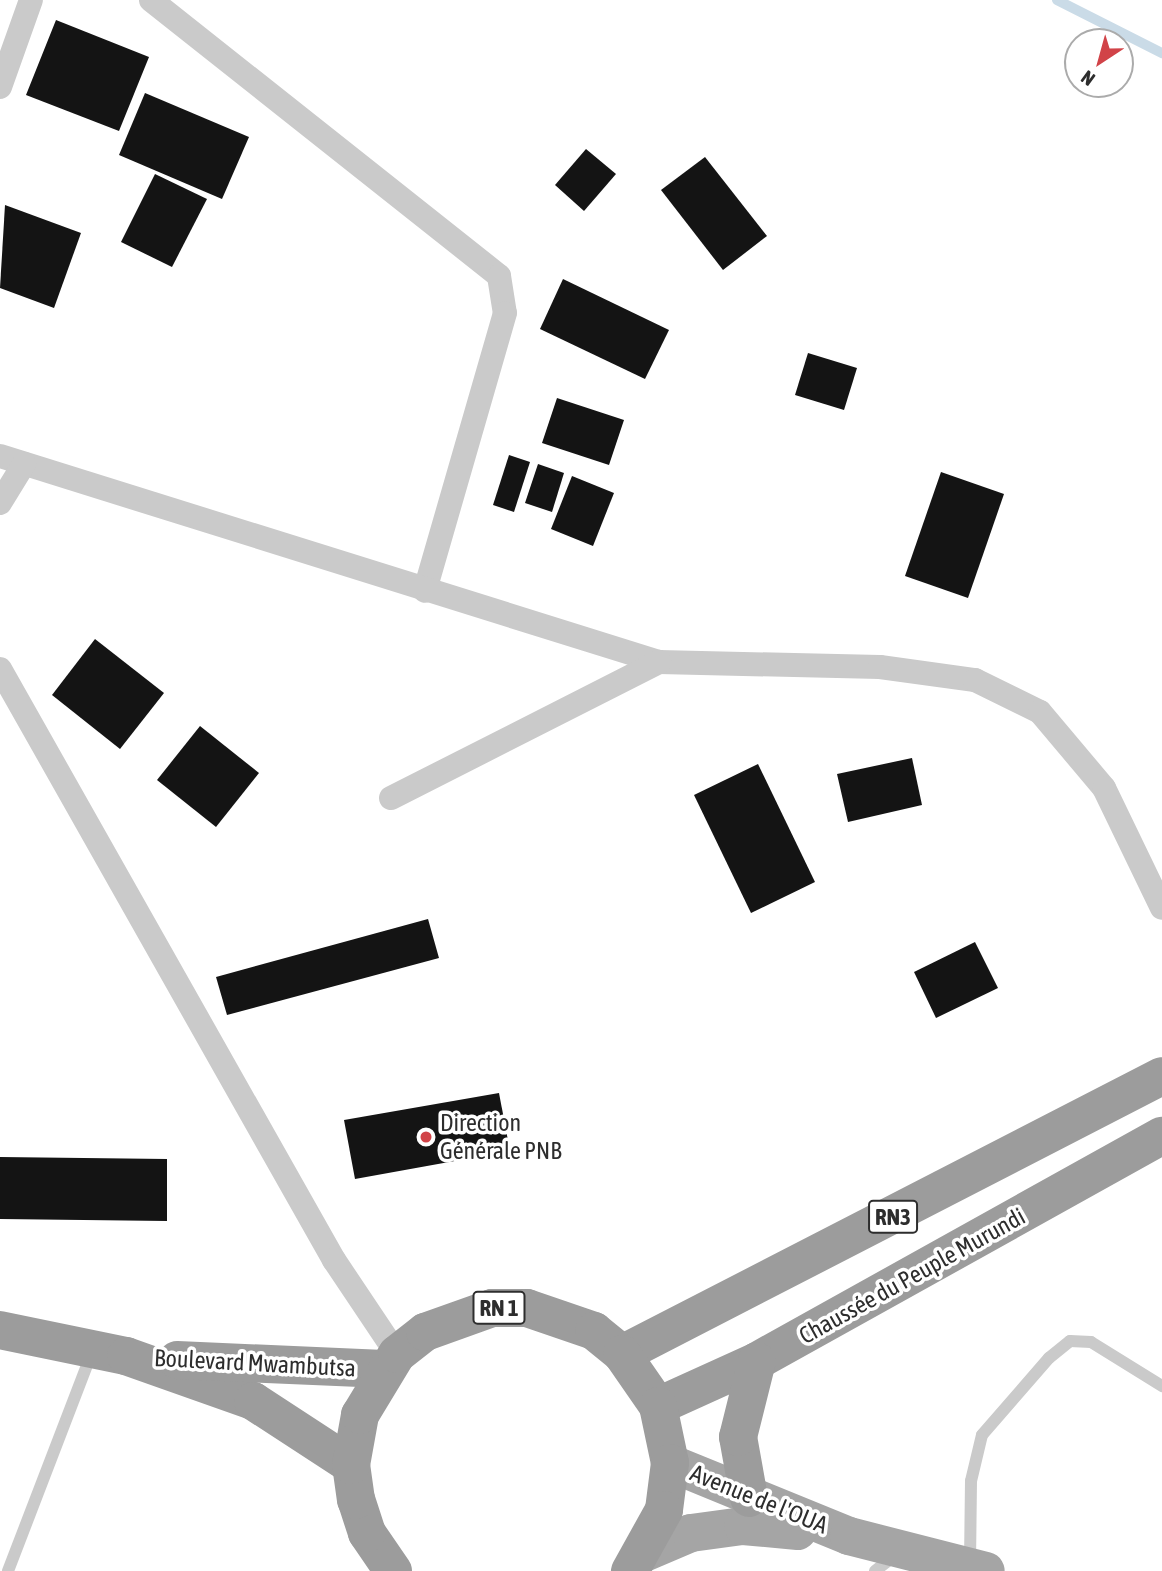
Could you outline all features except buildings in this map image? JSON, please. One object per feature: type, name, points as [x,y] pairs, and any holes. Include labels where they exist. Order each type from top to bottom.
[{"type":"highway","name":"RN3","points":[[622,1354],[1162,1076]]},
{"type":"highway","name":"Chaussée du Peuple Murundi","points":[[658,1406],[757,1361],[1162,1136]]},
{"type":"highway","name":"RN 1","points":[[393,1571],[367,1533],[351,1465],[360,1415],[391,1362],[436,1326],[492,1308],[562,1316],[622,1354],[658,1406],[670,1463],[664,1510],[637,1562]]},
{"type":"highway","name":"Boulevard Mwambutsa","points":[[0,1330],[110,1353],[262,1405],[351,1465]]},
{"type":"highway","name":"Boulevard Mwambutsa","points":[[110,1353],[391,1362]]},
{"type":"highway","points":[[749,1498],[738,1437],[757,1361]]},
{"type":"main road","name":"Avenue de l'OUA","points":[[670,1463],[749,1498],[849,1536],[888,1560],[978,1569]]},
{"type":"main road","name":"Avenue de l'OUA","points":[[637,1562],[691,1533],[743,1526],[849,1536]]},
{"type":"street","points":[[0,87],[31,0]]},
{"type":"street","points":[[151,0],[499,276],[505,313],[425,591]]},
{"type":"street","points":[[0,456],[659,662],[880,667],[975,680],[1040,712],[1104,788],[1162,908]]},
{"type":"street","points":[[0,503],[24,464]]},
{"type":"street","points":[[391,799],[659,662]]},
{"type":"street","points":[[0,670],[391,1362]]},
{"type":"lane","points":[[978,1569],[971,1481],[982,1435],[1049,1358],[1070,1341],[1091,1342],[1162,1386]]},
{"type":"lane","points":[[8,1571],[110,1353]]},
{"type":"waterway","points":[[1057,0],[1162,53]]},
{"type":"place","name":"Direction Générale PNB","points":[[426,1137]]}]
